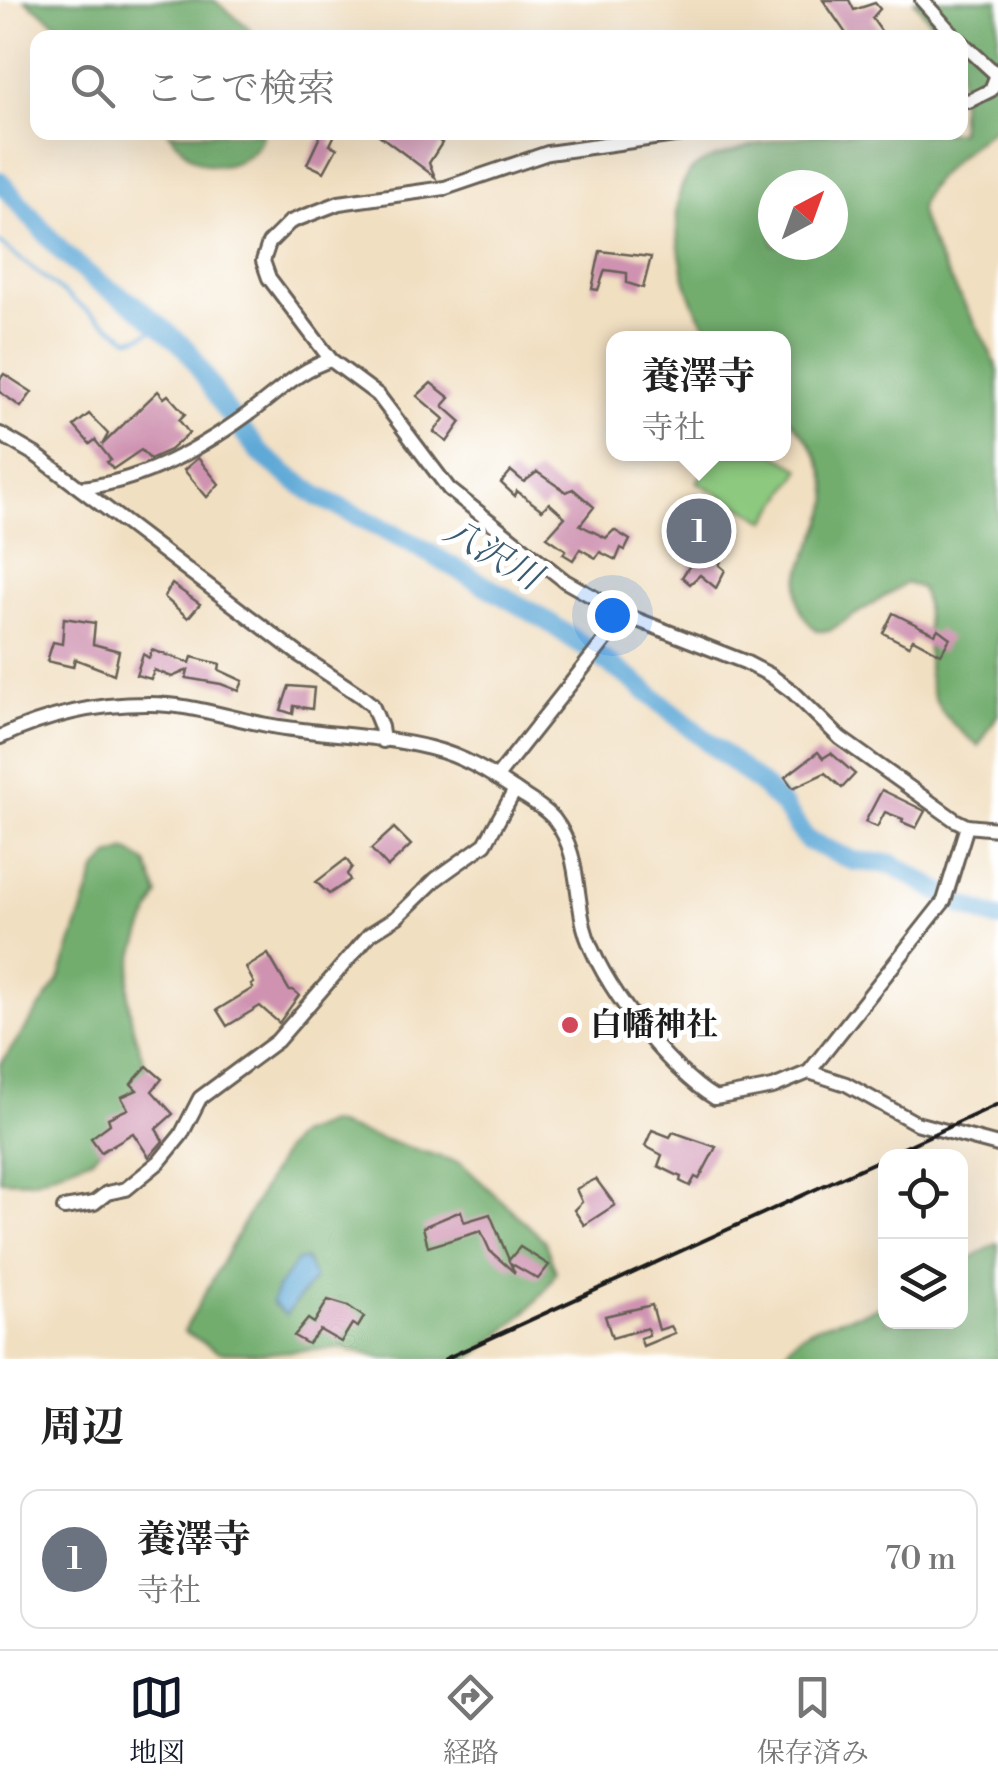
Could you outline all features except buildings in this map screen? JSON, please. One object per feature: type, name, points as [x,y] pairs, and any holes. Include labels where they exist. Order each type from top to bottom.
[{"type":"street","points":[[922,0],[949,30]]},
{"type":"street","points":[[968,48],[997,73],[991,90],[968,101]]},
{"type":"street","points":[[640,140],[548,153],[445,188],[339,203],[290,222],[269,243],[263,261],[268,278],[331,360],[378,396],[449,489],[566,581],[625,615],[770,675],[840,738],[967,826],[998,828]]},
{"type":"street","points":[[80,488],[140,476],[223,431],[312,366],[331,360]]},
{"type":"street","points":[[0,434],[80,488],[300,656],[372,706],[384,741]]},
{"type":"street","points":[[496,778],[625,615]]},
{"type":"street","points":[[0,737],[54,717],[107,706],[167,704],[310,733],[384,741],[446,753],[472,763],[550,814],[564,833],[576,874],[584,926],[611,985],[680,1073],[715,1098],[773,1087],[809,1072],[944,901],[967,826]]},
{"type":"street","points":[[64,1208],[94,1203],[107,1193],[126,1189],[159,1162],[181,1135],[200,1098],[277,1041],[370,934],[397,917],[436,879],[485,844],[514,790]]},
{"type":"street","points":[[809,1072],[846,1084],[916,1123],[998,1145]]},
{"type":"green space","points":[[25,0],[214,0],[250,30],[66,30]]},
{"type":"green space","points":[[914,0],[998,0],[998,126],[939,175],[920,210],[938,256],[998,371],[998,714],[979,746],[948,719],[934,696],[921,588],[906,583],[829,631],[817,631],[804,615],[798,600],[798,584],[824,520],[828,496],[826,479],[815,453],[791,420],[791,331],[710,331],[689,292],[677,230],[678,204],[685,179],[694,168],[714,157],[778,140],[968,140],[968,30],[934,30]]},
{"type":"green space","points":[[175,140],[260,140],[246,157],[228,165],[208,164],[186,152]]},
{"type":"green space","points":[[710,461],[787,461],[801,469],[767,521],[697,482]]},
{"type":"green space","points":[[127,850],[147,863],[158,895],[137,945],[129,985],[133,1026],[150,1077],[127,1123],[92,1158],[33,1181],[0,1180],[0,1065],[59,980],[96,871],[109,856]]},
{"type":"green space","points":[[329,1123],[461,1163],[544,1240],[556,1272],[549,1285],[520,1318],[475,1355],[468,1359],[384,1359],[345,1348],[219,1352],[184,1331],[284,1150],[297,1135]]},
{"type":"green space","points":[[998,1243],[998,1359],[782,1359],[801,1335],[878,1307],[878,1329],[968,1329],[968,1259]]},
{"type":"water","points":[[306,1259],[314,1279],[286,1315],[272,1303],[277,1288],[297,1261]]},
{"type":"waterway","name":"八沢川","points":[[0,181],[62,252],[188,350],[225,409],[260,453],[290,477],[319,497],[408,541],[547,621],[631,679],[765,788],[807,840],[854,861],[892,864],[962,905],[998,919]]},
{"type":"waterway","points":[[0,243],[128,338],[162,327]]},
{"type":"railway","points":[[901,1149],[998,1104]]},
{"type":"railway","points":[[445,1359],[878,1161]]},
{"type":"place","name":"養澤寺","points":[[699,531]]},
{"type":"place","name":"白幡神社","points":[[570,1025]]}]
